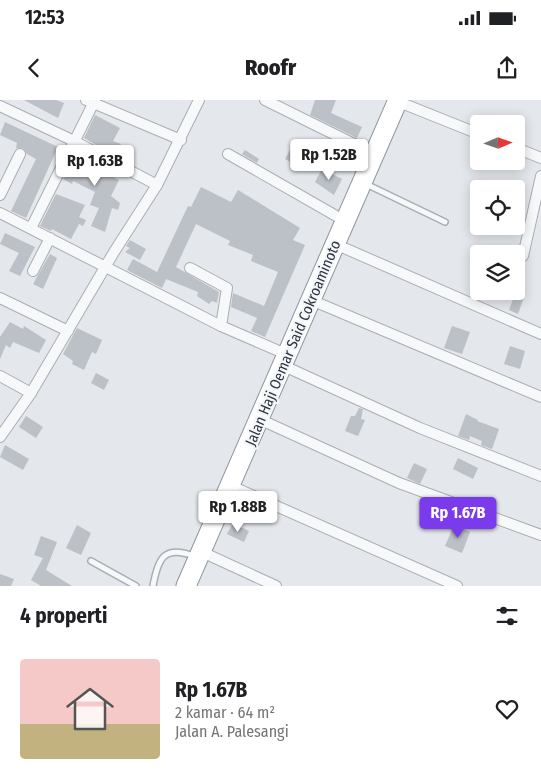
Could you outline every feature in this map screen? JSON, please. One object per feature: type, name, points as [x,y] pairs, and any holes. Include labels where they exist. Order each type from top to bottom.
[{"type":"highway","name":"Jalan Haji Oemar Said Cokroaminoto","points":[[186,586],[232,486],[396,101]]},
{"type":"street","points":[[0,437],[31,393],[157,185],[181,140],[199,100]]},
{"type":"street","points":[[265,100],[374,154]]},
{"type":"street","points":[[32,228],[92,101],[181,140]]},
{"type":"street","points":[[396,101],[470,130]]},
{"type":"street","points":[[0,106],[74,141],[157,185]]},
{"type":"street","points":[[525,152],[541,158]]},
{"type":"street","points":[[0,195],[20,154]]},
{"type":"street","points":[[228,154],[345,221]]},
{"type":"street","points":[[525,247],[541,176]]},
{"type":"street","points":[[0,213],[420,428],[541,476]]},
{"type":"street","points":[[34,272],[50,238]]},
{"type":"street","points":[[336,244],[541,334]]},
{"type":"street","points":[[190,268],[227,288],[221,326]]},
{"type":"street","points":[[0,298],[68,331]]},
{"type":"street","points":[[311,300],[541,397]]},
{"type":"street","points":[[0,376],[31,393]]},
{"type":"street","points":[[259,420],[399,483],[541,535]]},
{"type":"street","points":[[232,486],[457,586]]},
{"type":"street","points":[[200,555],[276,586]]},
{"type":"lane","points":[[363,182],[445,222]]},
{"type":"lane","points":[[153,586],[162,560],[170,552],[178,550],[200,555]]},
{"type":"lane","points":[[91,561],[136,586]]},
{"type":"building","points":[[24,100],[56,100],[64,103],[58,118]]},
{"type":"building","points":[[315,100],[336,100],[331,113],[362,127],[357,138],[310,115]]},
{"type":"building","points":[[95,115],[120,128],[113,141],[121,144],[116,156],[84,138]]},
{"type":"building","points":[[5,122],[58,147],[26,218],[11,211],[36,159],[27,154],[23,148],[16,148],[17,143],[0,135]]},
{"type":"building","points":[[245,150],[259,159],[257,163],[242,154]]},
{"type":"building","points":[[290,150],[307,159],[302,168],[285,159]]},
{"type":"building","points":[[76,154],[87,159],[89,157],[107,166],[103,172],[119,180],[111,196],[120,203],[118,210],[112,208],[105,232],[91,226],[99,208],[90,205],[95,192],[73,181],[72,184],[63,179]]},
{"type":"building","points":[[322,169],[342,179],[334,195],[315,182]]},
{"type":"building","points":[[201,187],[231,202],[238,190],[300,228],[293,240],[305,245],[265,337],[251,331],[257,318],[231,307],[233,293],[264,306],[278,272],[251,261],[253,255],[228,245],[230,241],[196,224],[176,267],[219,292],[217,303],[212,301],[209,304],[197,296],[198,292],[166,279],[162,288],[127,270],[133,259],[157,272],[188,206],[191,207]]},
{"type":"building","points":[[56,194],[85,205],[79,217],[86,220],[83,226],[79,224],[71,239],[52,229],[51,231],[40,226]]},
{"type":"building","points":[[5,233],[35,247],[20,276],[9,271],[19,253],[0,244]]},
{"type":"building","points":[[130,240],[146,249],[140,260],[125,252],[130,248],[126,246]]},
{"type":"building","points":[[50,254],[57,258],[43,289],[33,284]]},
{"type":"building","points":[[513,300],[523,300],[518,314],[509,310]]},
{"type":"building","points":[[10,322],[23,329],[24,326],[46,340],[39,353],[13,342],[10,348],[6,345],[0,359],[0,337]]},
{"type":"building","points":[[452,326],[470,332],[462,354],[444,348]]},
{"type":"building","points":[[77,328],[102,340],[96,354],[92,352],[84,370],[72,364],[73,361],[63,354]]},
{"type":"building","points":[[510,346],[525,351],[520,369],[504,364]]},
{"type":"building","points":[[96,373],[109,380],[104,390],[91,383]]},
{"type":"building","points":[[359,408],[363,409],[361,419],[365,420],[358,436],[345,431],[351,416],[355,416]]},
{"type":"building","points":[[466,414],[477,421],[499,429],[492,449],[481,445],[482,441],[470,436],[469,440],[458,436]]},
{"type":"building","points":[[26,416],[43,427],[36,438],[19,427]]},
{"type":"building","points":[[5,445],[29,459],[23,470],[0,457]]},
{"type":"building","points":[[458,458],[478,468],[473,479],[453,469]]},
{"type":"building","points":[[414,463],[427,469],[420,484],[407,478]]},
{"type":"building","points":[[233,523],[249,531],[244,542],[227,534]]},
{"type":"building","points":[[77,525],[91,533],[81,555],[66,548]]},
{"type":"building","points":[[454,525],[470,532],[462,553],[445,546]]},
{"type":"building","points":[[41,536],[57,542],[46,570],[72,586],[41,586],[31,580],[43,558],[34,555]]},
{"type":"building","points":[[0,574],[14,579],[11,586],[0,586]]}]
